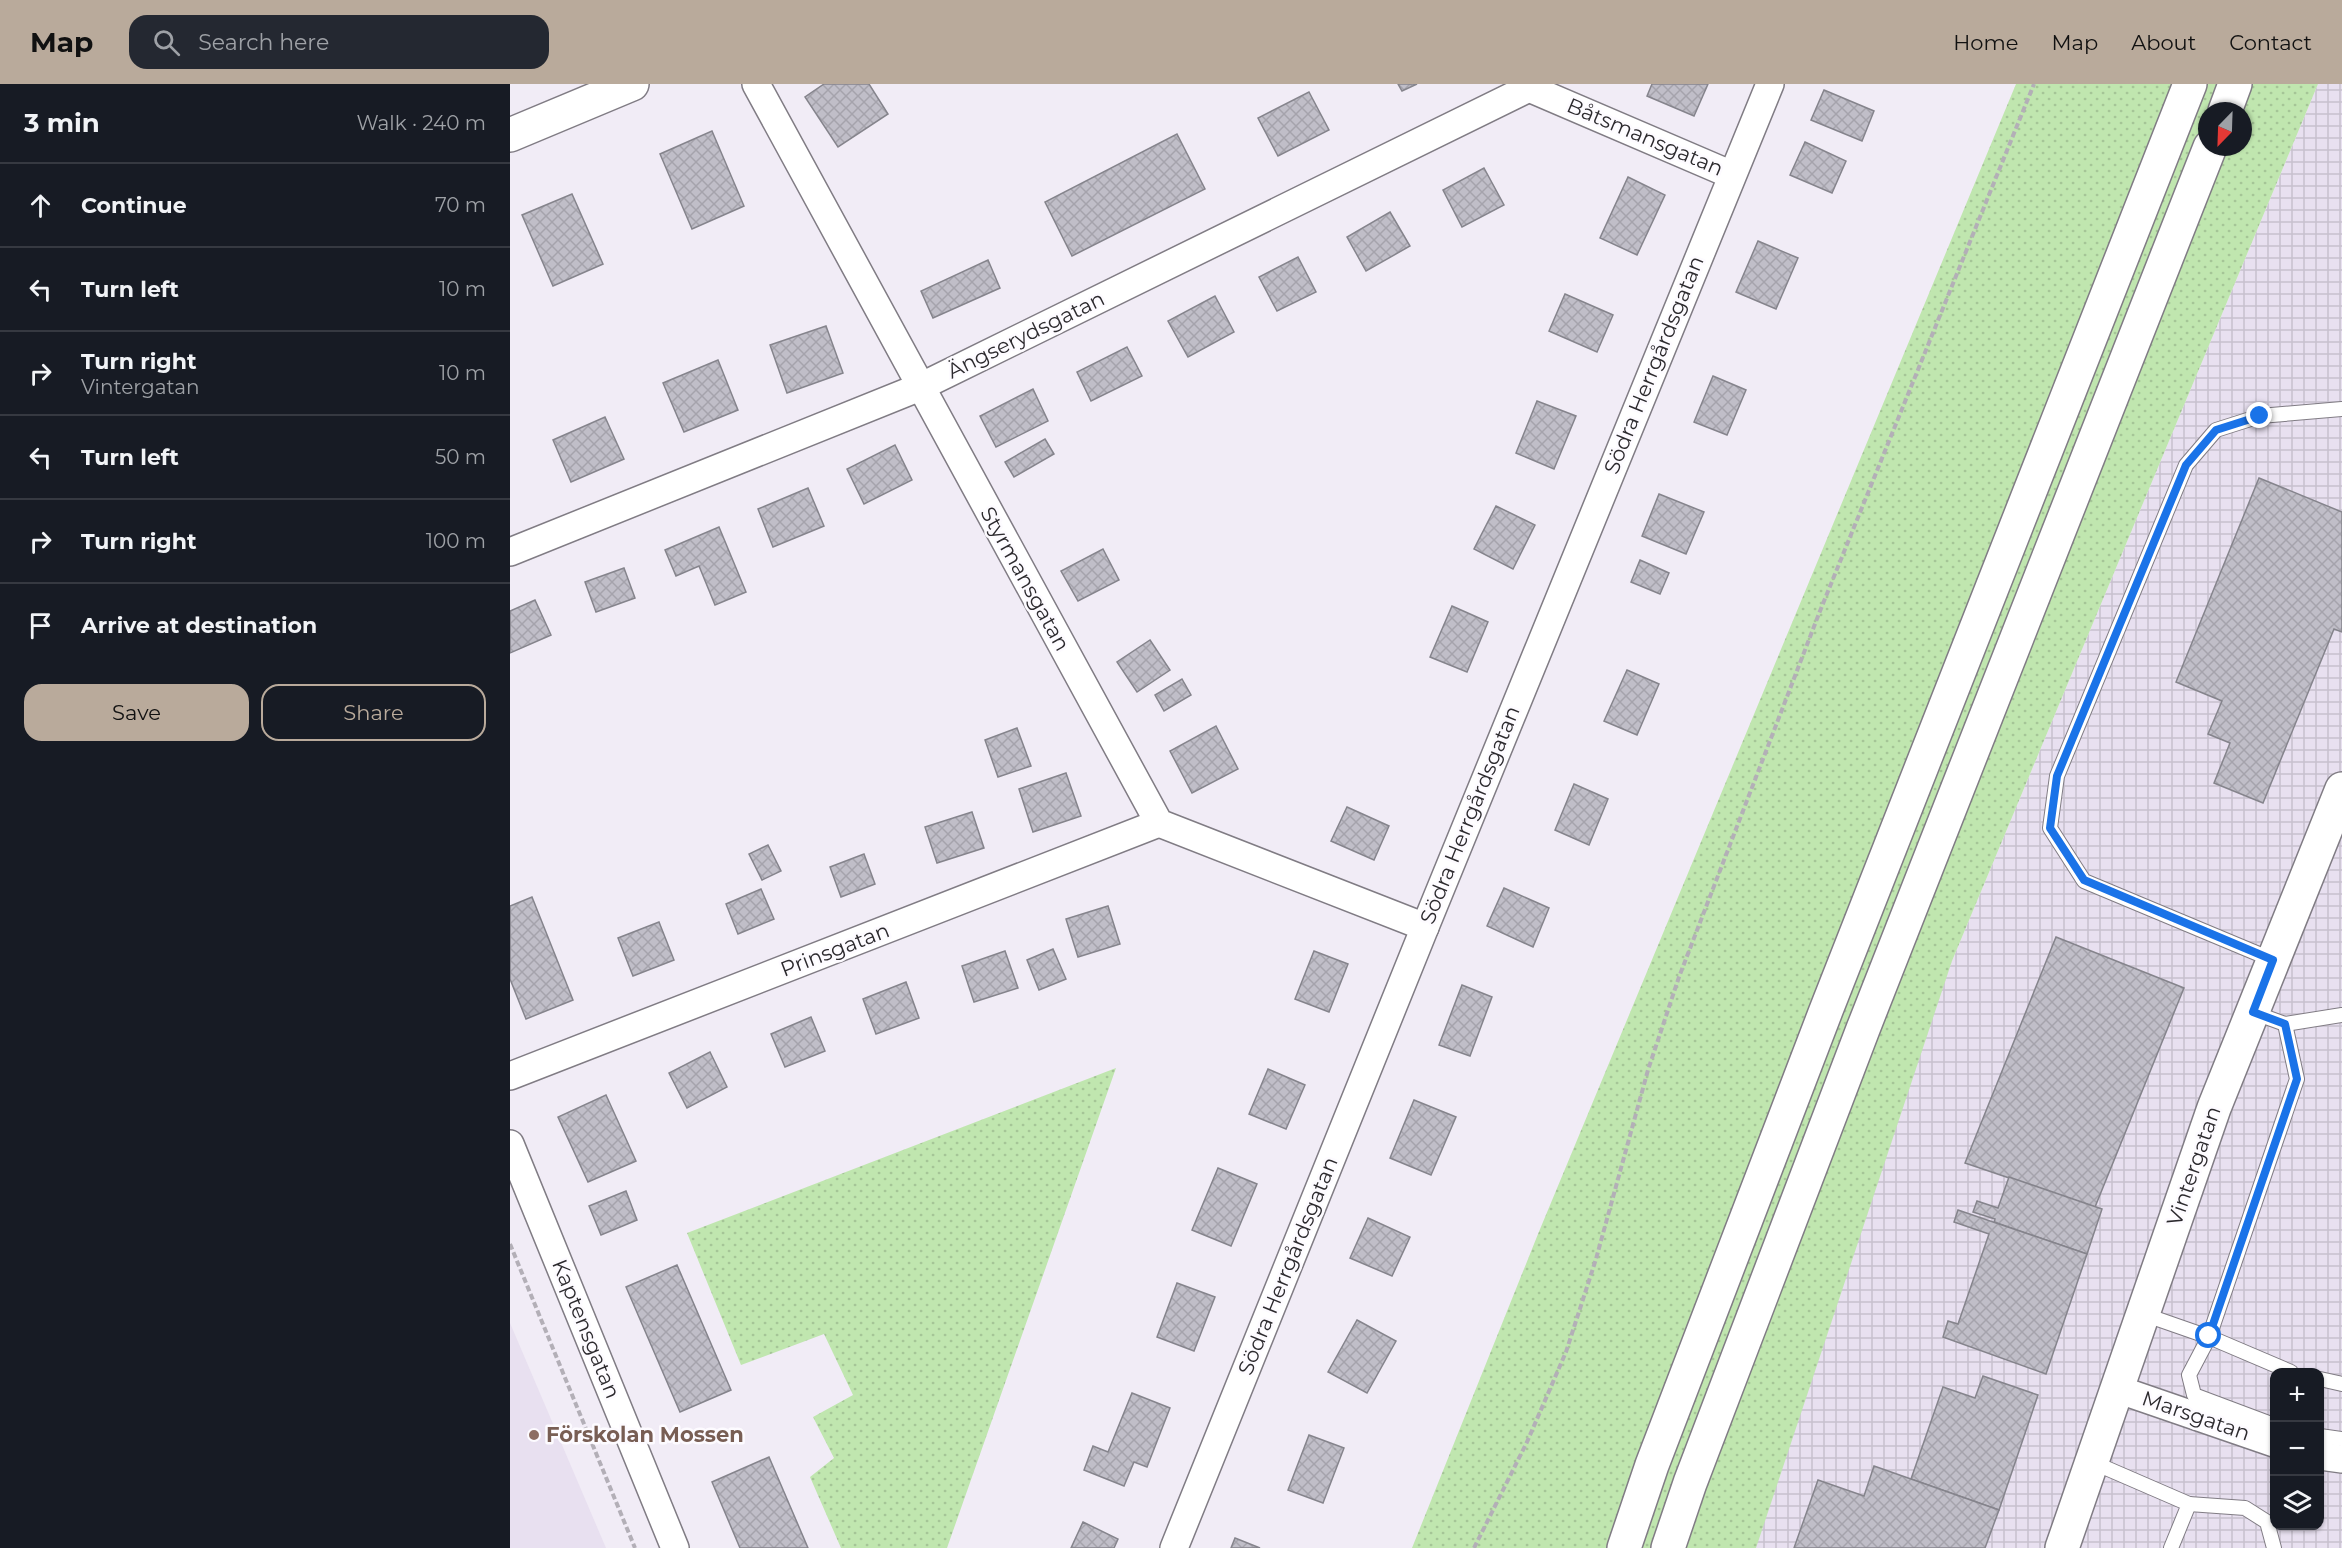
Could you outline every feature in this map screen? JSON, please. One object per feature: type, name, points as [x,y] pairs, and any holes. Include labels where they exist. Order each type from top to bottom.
[{"type":"main road","points":[[510,135],[632,84]]},
{"type":"main road","points":[[1624,1548],[1652,1465],[1825,1013],[2190,84]]},
{"type":"main road","points":[[2228,102],[2235,84]]},
{"type":"main road","points":[[1668,1548],[1690,1483],[1863,1029],[2206,156]]},
{"type":"main road","name":"Vintergatan","points":[[2062,1548],[2214,1108],[2342,789]]},
{"type":"street","name":"Styrmansgatan","points":[[756,84],[1159,823]]},
{"type":"street","name":"Södra Herrgårdsgatan","points":[[1174,1548],[1770,84]]},
{"type":"street","name":"Ängserydsgatan","points":[[510,552],[920,387],[1527,86]]},
{"type":"street","name":"Båtsmansgatan","points":[[1527,86],[1732,175]]},
{"type":"street","points":[[1159,823],[1425,927]]},
{"type":"street","name":"Prinsgatan","points":[[510,1076],[1159,823]]},
{"type":"street","name":"Kaptensgatan","points":[[510,1144],[675,1548]]},
{"type":"street","name":"Marsgatan","points":[[2117,1389],[2270,1442]]},
{"type":"street","points":[[2324,1457],[2342,1459]]},
{"type":"lane","points":[[2273,960],[2084,880],[2050,828],[2057,776],[2186,465],[2216,430],[2260,416],[2342,409]]},
{"type":"lane","points":[[2253,1012],[2285,1024],[2342,1015]]},
{"type":"lane","points":[[2270,1424],[2194,1395],[2189,1376],[2209,1336],[2297,1079],[2285,1024]]},
{"type":"lane","points":[[2143,1314],[2209,1336],[2282,1368]]},
{"type":"lane","points":[[2324,1380],[2342,1384]]},
{"type":"lane","points":[[2324,1437],[2342,1439]]},
{"type":"lane","points":[[2092,1462],[2189,1504],[2245,1508],[2267,1522],[2274,1548]]},
{"type":"lane","points":[[2171,1548],[2189,1504]]},
{"type":"path","points":[[1474,1548],[1535,1424],[1566,1352],[1593,1268],[1648,1070],[1679,977],[1820,611],[2034,84]]},
{"type":"path","points":[[510,1244],[635,1548]]},
{"type":"shaded area","points":[[2318,84],[2342,84],[2342,1548],[1737,1548],[1952,961]]},
{"type":"shaded area","name":"Förskolan Mossen","points":[[510,1323],[606,1548],[510,1548]]},
{"type":"green space","points":[[2016,84],[2318,84],[1952,961],[1756,1548],[1412,1548],[1538,1234]]},
{"type":"green space","points":[[1116,1068],[947,1548],[841,1548],[810,1477],[834,1458],[813,1417],[853,1395],[824,1334],[741,1365],[687,1233]]},
{"type":"building","points":[[824,84],[869,84],[888,114],[838,147],[805,97]]},
{"type":"building","points":[[1398,84],[1417,84],[1402,91]]},
{"type":"building","points":[[1652,84],[1708,84],[1694,116],[1647,96]]},
{"type":"building","points":[[1824,90],[1874,111],[1862,141],[1811,120]]},
{"type":"building","points":[[1309,92],[1329,130],[1278,156],[1258,118]]},
{"type":"building","points":[[712,131],[744,206],[692,229],[660,154]]},
{"type":"building","points":[[1177,134],[1205,189],[1072,256],[1045,202]]},
{"type":"building","points":[[1805,142],[1846,161],[1832,193],[1790,175]]},
{"type":"building","points":[[1484,168],[1504,205],[1462,227],[1443,190]]},
{"type":"building","points":[[1628,177],[1665,195],[1637,255],[1600,238]]},
{"type":"building","points":[[572,194],[603,264],[553,286],[522,215]]},
{"type":"building","points":[[1390,212],[1410,246],[1366,271],[1347,237]]},
{"type":"building","points":[[1758,241],[1798,258],[1776,309],[1736,292]]},
{"type":"building","points":[[1298,257],[1316,292],[1277,311],[1259,277]]},
{"type":"building","points":[[988,260],[1000,288],[933,318],[921,291]]},
{"type":"building","points":[[1565,294],[1613,315],[1597,352],[1549,331]]},
{"type":"building","points":[[1215,296],[1234,332],[1188,357],[1168,321]]},
{"type":"building","points":[[826,326],[843,373],[787,393],[770,345]]},
{"type":"building","points":[[1127,347],[1142,376],[1091,401],[1077,372]]},
{"type":"building","points":[[718,360],[738,410],[684,432],[663,383]]},
{"type":"building","points":[[1713,376],[1746,390],[1727,435],[1694,422]]},
{"type":"building","points":[[1033,389],[1048,421],[996,447],[980,416]]},
{"type":"building","points":[[1537,401],[1576,416],[1554,469],[1516,453]]},
{"type":"building","points":[[605,417],[624,459],[571,482],[553,440]]},
{"type":"building","points":[[1045,439],[1054,454],[1014,477],[1005,462]]},
{"type":"building","points":[[895,445],[912,480],[864,504],[847,469]]},
{"type":"building","points":[[2259,478],[2342,512],[2342,632],[2334,629],[2263,803],[2214,783],[2230,743],[2208,734],[2222,701],[2176,682]]},
{"type":"building","points":[[808,488],[824,526],[773,547],[758,509]]},
{"type":"building","points":[[1659,494],[1704,512],[1686,554],[1642,536]]},
{"type":"building","points":[[1496,506],[1535,525],[1513,569],[1474,549]]},
{"type":"building","points":[[719,527],[746,592],[715,605],[699,566],[676,576],[665,550]]},
{"type":"building","points":[[1103,549],[1119,580],[1078,601],[1061,571]]},
{"type":"building","points":[[1640,560],[1669,573],[1660,594],[1631,582]]},
{"type":"building","points":[[624,568],[635,598],[596,612],[585,582]]},
{"type":"building","points":[[535,600],[551,635],[510,653],[510,611]]},
{"type":"building","points":[[1452,606],[1488,622],[1467,672],[1430,657]]},
{"type":"building","points":[[1150,640],[1170,670],[1137,692],[1117,662]]},
{"type":"building","points":[[1627,670],[1659,684],[1637,735],[1604,721]]},
{"type":"building","points":[[1182,679],[1191,695],[1164,711],[1155,695]]},
{"type":"building","points":[[1216,726],[1238,769],[1192,793],[1170,751]]},
{"type":"building","points":[[1017,728],[1031,766],[998,777],[985,740]]},
{"type":"building","points":[[1066,773],[1081,816],[1033,832],[1019,789]]},
{"type":"building","points":[[1574,784],[1608,799],[1589,845],[1555,830]]},
{"type":"building","points":[[1347,807],[1389,826],[1374,860],[1331,841]]},
{"type":"building","points":[[972,812],[984,848],[937,863],[925,827]]},
{"type":"building","points":[[768,845],[781,871],[762,880],[749,854]]},
{"type":"building","points":[[864,854],[875,884],[841,897],[830,867]]},
{"type":"building","points":[[1504,888],[1549,908],[1533,947],[1487,926]]},
{"type":"building","points":[[761,889],[774,919],[738,934],[726,904]]},
{"type":"building","points":[[532,897],[573,1000],[526,1019],[510,979],[510,906]]},
{"type":"building","points":[[1108,906],[1120,944],[1078,957],[1066,919]]},
{"type":"building","points":[[659,922],[674,960],[633,976],[618,938]]},
{"type":"building","points":[[2056,937],[2184,988],[2095,1207],[1965,1163]]},
{"type":"building","points":[[1053,949],[1066,979],[1039,990],[1027,960]]},
{"type":"building","points":[[1005,951],[1018,988],[974,1002],[962,966]]},
{"type":"building","points":[[1314,951],[1348,964],[1329,1012],[1295,999]]},
{"type":"building","points":[[906,982],[919,1018],[876,1034],[863,999]]},
{"type":"building","points":[[1462,985],[1492,997],[1470,1056],[1439,1045]]},
{"type":"building","points":[[811,1017],[825,1051],[785,1067],[771,1034]]},
{"type":"building","points":[[710,1052],[727,1087],[687,1108],[669,1073]]},
{"type":"building","points":[[1268,1069],[1305,1085],[1286,1129],[1249,1114]]},
{"type":"building","points":[[606,1095],[636,1161],[588,1182],[558,1117]]},
{"type":"building","points":[[1414,1100],[1456,1117],[1431,1175],[1390,1158]]},
{"type":"building","points":[[1218,1168],[1257,1184],[1231,1246],[1192,1230]]},
{"type":"building","points":[[2009,1177],[2102,1209],[2087,1254],[1994,1222],[1995,1219],[1973,1212],[1977,1201],[1998,1208]]},
{"type":"building","points":[[626,1191],[637,1220],[601,1235],[589,1206]]},
{"type":"building","points":[[1958,1210],[2087,1254],[2046,1374],[1943,1337],[1948,1321],[1958,1324],[1989,1234],[1954,1222]]},
{"type":"building","points":[[1368,1218],[1410,1237],[1392,1276],[1350,1258]]},
{"type":"building","points":[[677,1265],[731,1390],[680,1412],[626,1287]]},
{"type":"building","points":[[1177,1283],[1215,1297],[1194,1351],[1157,1337]]},
{"type":"building","points":[[1357,1320],[1396,1341],[1367,1393],[1328,1372]]},
{"type":"building","points":[[1983,1376],[2038,1395],[1999,1510],[1911,1479],[1943,1387],[1975,1398]]},
{"type":"building","points":[[1132,1393],[1170,1408],[1147,1467],[1134,1462],[1124,1486],[1084,1470],[1093,1446],[1108,1452]]},
{"type":"building","points":[[1309,1435],[1344,1448],[1323,1503],[1288,1490]]},
{"type":"building","points":[[769,1457],[808,1548],[740,1548],[712,1482]]},
{"type":"building","points":[[1874,1466],[1999,1510],[1985,1548],[1794,1548],[1818,1480],[1864,1496]]},
{"type":"building","points":[[1083,1522],[1118,1539],[1114,1548],[1071,1548]]},
{"type":"building","points":[[1235,1538],[1260,1548],[1231,1548]]},
{"type":"place","name":"Förskolan Mossen","points":[[534,1435]]},
{"type":"route","points":[[2209,1336],[2297,1079],[2285,1024],[2253,1012],[2273,960],[2084,880],[2050,828],[2057,776],[2186,465],[2216,430],[2260,416]]}]
